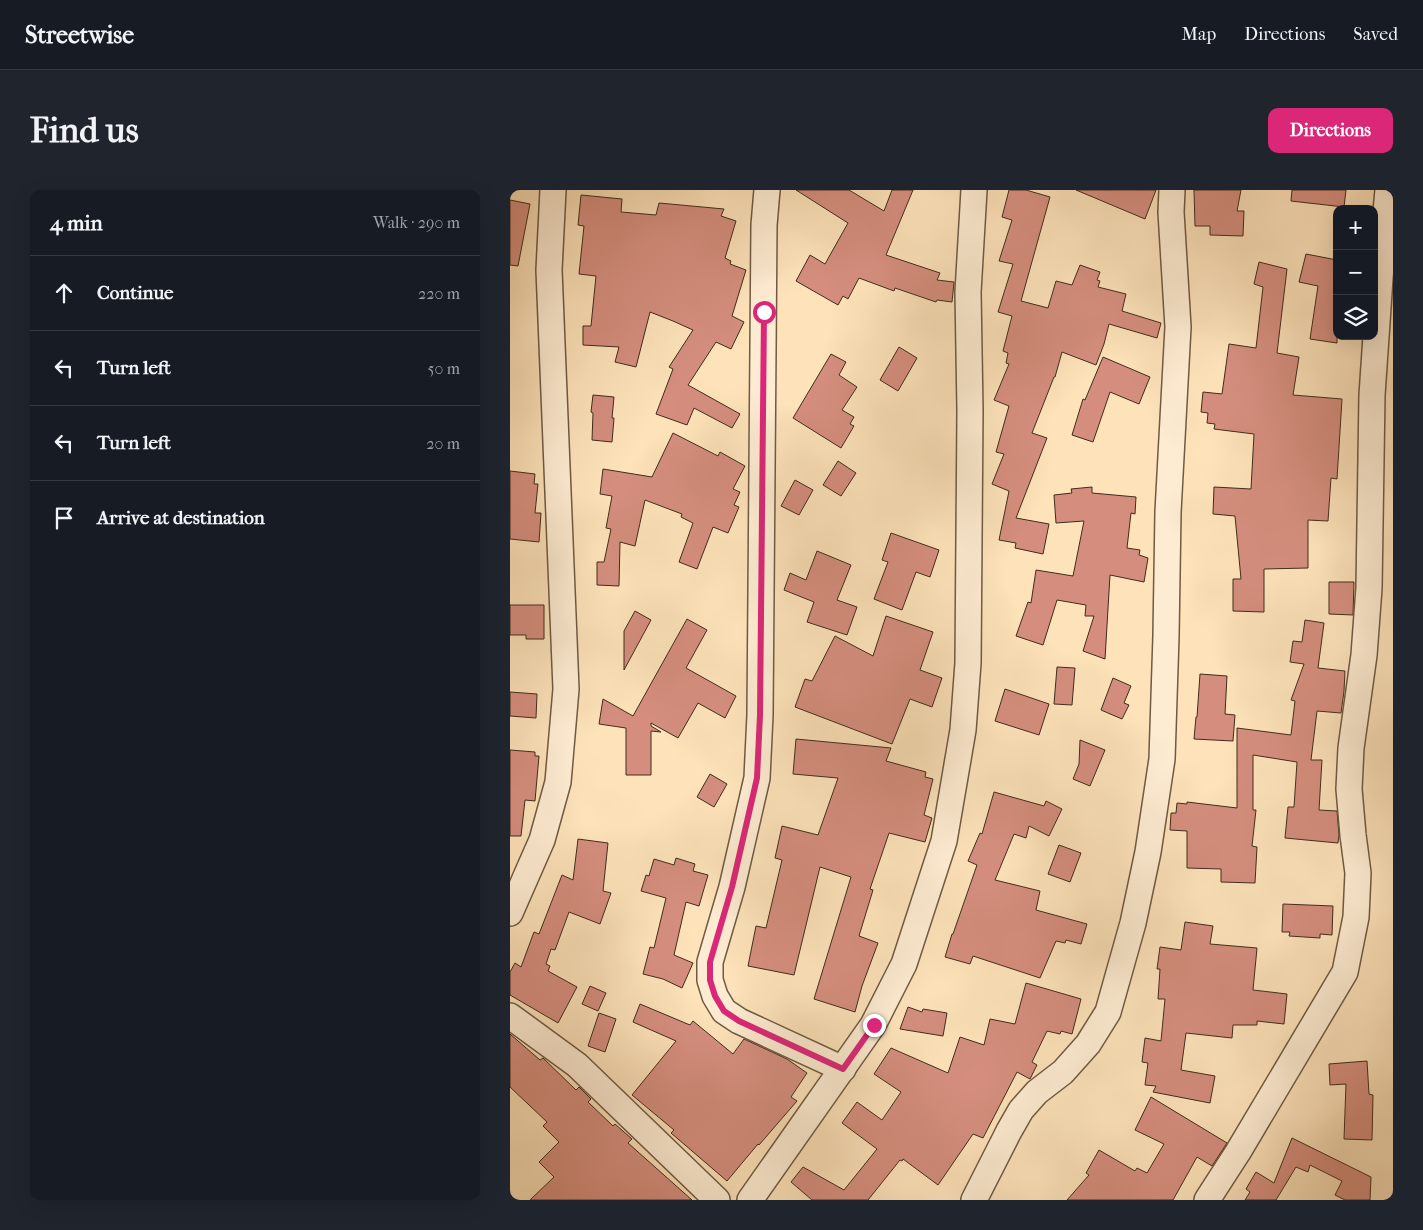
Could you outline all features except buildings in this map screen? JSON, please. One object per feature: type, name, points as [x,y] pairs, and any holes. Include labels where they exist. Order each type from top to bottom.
[{"type":"street","points":[[510,913],[542,840],[558,782],[566,689],[549,270],[553,190]]},
{"type":"street","points":[[767,190],[764,226],[760,715],[757,778],[732,887],[710,962],[710,980],[715,996],[724,1011],[739,1021],[843,1069]]},
{"type":"street","points":[[750,1200],[874,1025],[904,964],[944,841],[963,730],[968,663],[970,411],[968,292],[974,190]]},
{"type":"street","points":[[974,1200],[1021,1110],[1037,1092],[1063,1072],[1082,1051],[1108,1012],[1133,923],[1148,852],[1162,759],[1168,512],[1178,327],[1172,190]]},
{"type":"street","points":[[1207,1200],[1238,1152],[1345,972],[1356,917],[1358,873],[1349,789],[1351,748],[1364,655],[1369,588],[1372,395],[1388,190]]},
{"type":"street","points":[[510,1016],[577,1065],[717,1200]]},
{"type":"route","points":[[764,312],[760,715],[757,778],[732,887],[710,962],[710,980],[715,996],[724,1011],[739,1021],[843,1069],[874,1025]]}]
